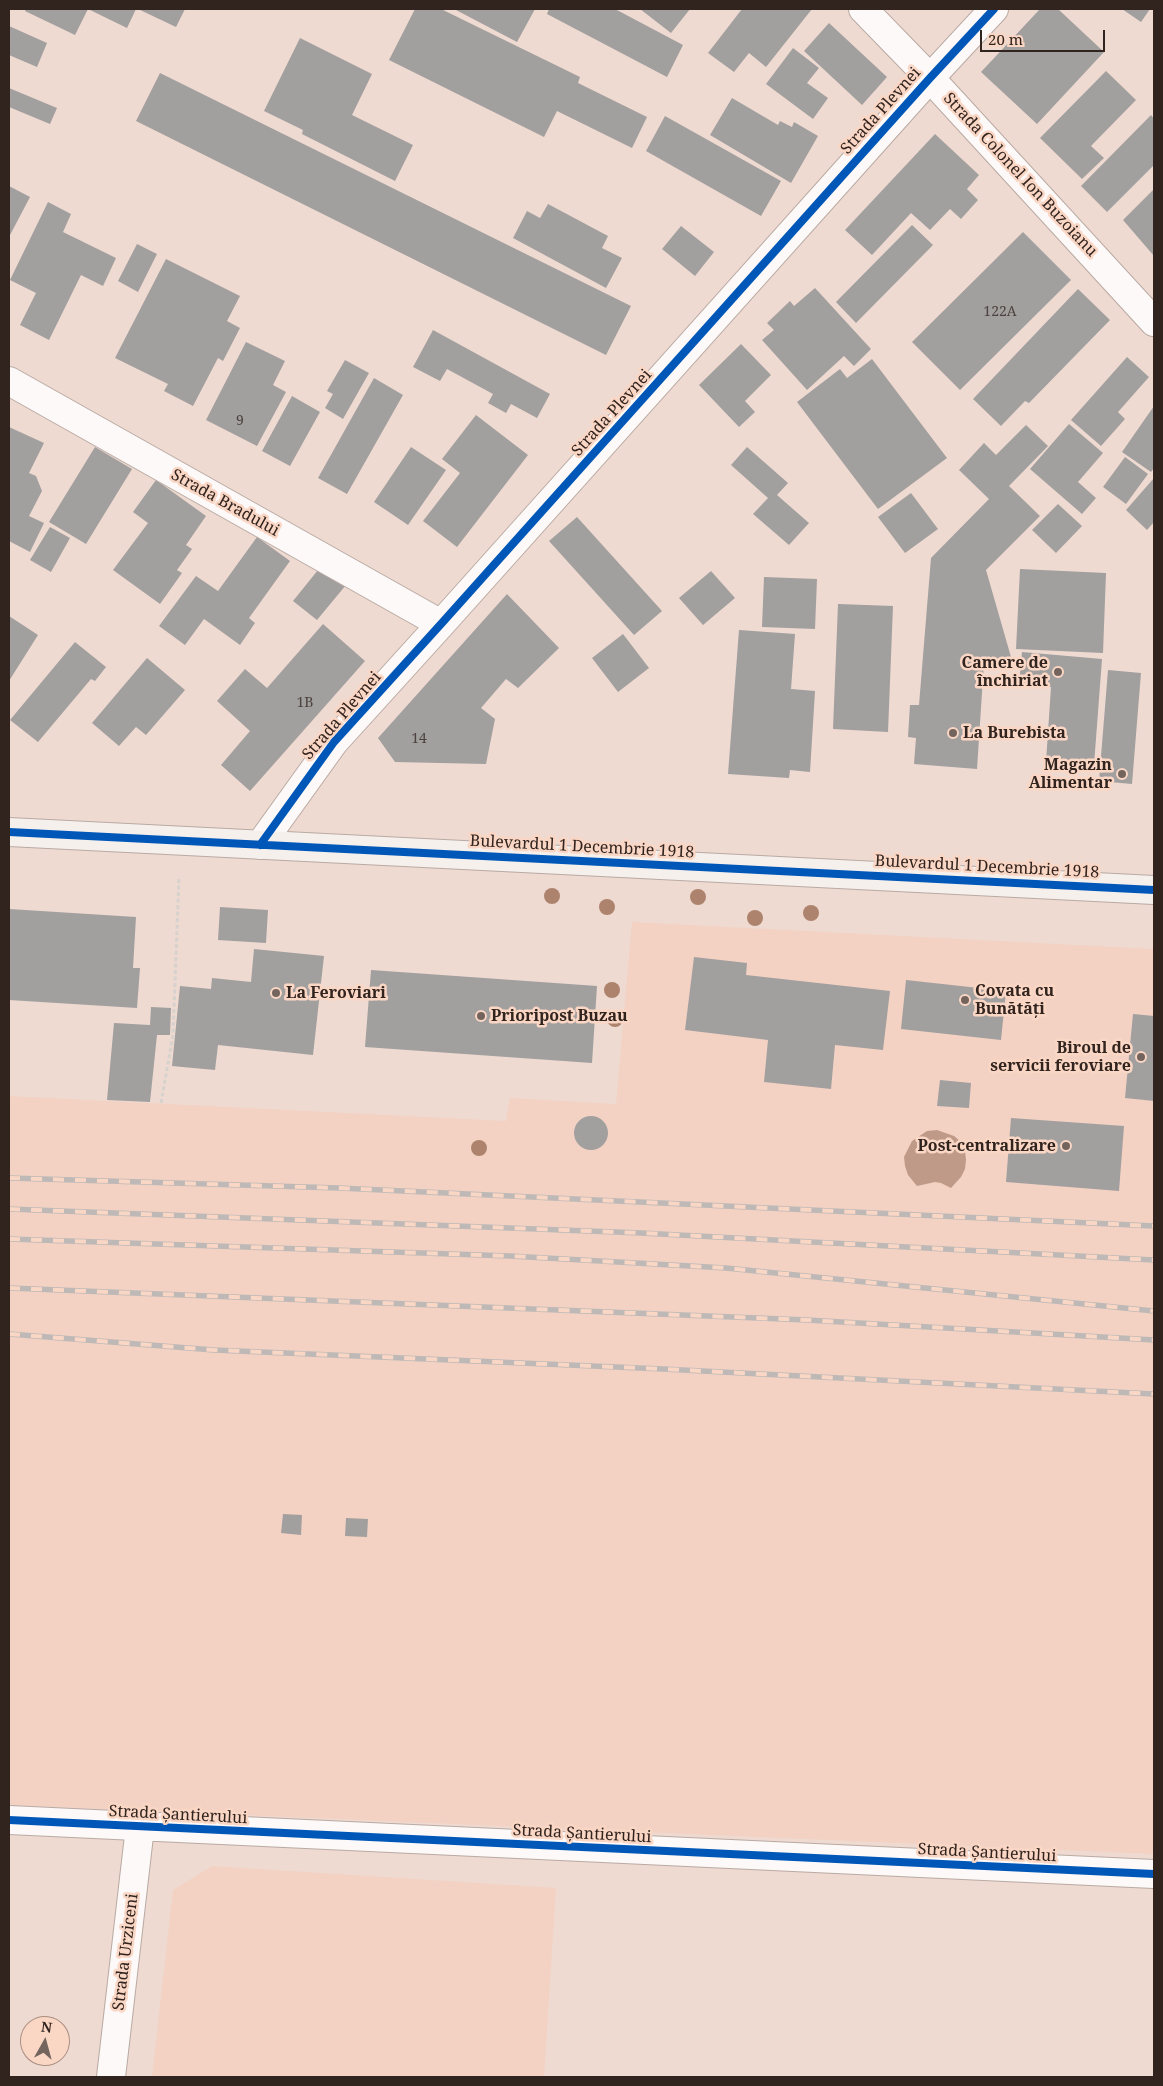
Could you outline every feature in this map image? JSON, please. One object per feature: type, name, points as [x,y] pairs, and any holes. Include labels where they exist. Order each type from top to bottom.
[{"type":"main road","name":"Bulevardul 1 Decembrie 1918","points":[[9,832],[1154,890]]},
{"type":"street","name":"Strada Colonel Ion Buzoianu","points":[[863,9],[930,78],[1154,322]]},
{"type":"street","name":"Strada Plevnei","points":[[260,845],[334,742],[994,9]]},
{"type":"street","name":"Strada Bradului","points":[[9,381],[441,624]]},
{"type":"street","name":"Strada Șantierului","points":[[9,1820],[140,1828],[1154,1874]]},
{"type":"street","name":"Strada Urziceni","points":[[111,2077],[140,1828]]},
{"type":"path","points":[[161,1103],[172,1035],[180,842]]},
{"type":"shaded area","points":[[632,922],[1154,949],[1154,1854],[9,1805],[9,1096],[506,1121],[510,1098],[616,1104]]},
{"type":"shaded area","points":[[937,1130],[954,1136],[961,1142],[965,1151],[965,1169],[961,1177],[951,1188],[935,1182],[917,1186],[908,1175],[905,1166],[904,1157],[912,1141],[927,1131]]},
{"type":"shaded area","points":[[212,1866],[556,1888],[544,2077],[152,2077],[173,1890]]},
{"type":"building","points":[[26,9],[88,9],[75,35],[25,11]]},
{"type":"building","points":[[88,9],[136,9],[127,28]]},
{"type":"building","points":[[138,9],[185,9],[176,27]]},
{"type":"building","points":[[415,9],[441,9],[580,77],[578,83],[647,117],[632,148],[557,111],[544,137],[389,60]]},
{"type":"building","points":[[457,9],[535,9],[517,42]]},
{"type":"building","points":[[549,9],[615,9],[683,45],[667,77],[547,14]]},
{"type":"building","points":[[640,9],[690,9],[671,33]]},
{"type":"building","points":[[742,9],[812,9],[766,67],[749,53],[734,72],[708,53]]},
{"type":"building","points":[[1040,9],[1058,9],[1104,52],[1037,124],[981,72]]},
{"type":"building","points":[[1122,9],[1150,9],[1141,22]]},
{"type":"building","points":[[829,23],[887,77],[862,105],[804,51]]},
{"type":"building","points":[[9,26],[47,43],[37,67],[9,55]]},
{"type":"building","points":[[300,38],[372,74],[352,115],[413,145],[395,181],[302,134],[303,130],[264,111]]},
{"type":"building","points":[[793,48],[819,68],[807,83],[828,98],[813,119],[766,84]]},
{"type":"building","points":[[1106,71],[1136,100],[1091,146],[1104,158],[1082,179],[1040,138]]},
{"type":"building","points":[[160,73],[631,306],[606,355],[136,121]]},
{"type":"building","points":[[9,88],[57,108],[50,124],[9,107]]},
{"type":"building","points":[[732,98],[778,125],[780,121],[792,127],[794,122],[818,136],[791,183],[710,135]]},
{"type":"building","points":[[1151,115],[1154,119],[1154,165],[1107,212],[1081,186]]},
{"type":"building","points":[[665,116],[781,181],[761,216],[646,151]]},
{"type":"building","points":[[935,134],[979,175],[967,189],[978,200],[961,219],[950,209],[930,230],[911,213],[872,255],[845,230]]},
{"type":"building","points":[[9,186],[30,197],[9,237]]},
{"type":"building","points":[[1154,189],[1154,256],[1123,220]]},
{"type":"building","points":[[48,202],[71,214],[63,232],[116,258],[103,286],[81,275],[49,340],[20,325],[36,293],[10,280]]},
{"type":"building","points":[[548,204],[608,236],[602,248],[622,258],[606,288],[513,238],[527,211],[540,218]]},
{"type":"building","points":[[912,225],[933,245],[856,323],[836,302]]},
{"type":"building","points":[[681,226],[714,252],[695,276],[662,249]]},
{"type":"building","points":[[1023,232],[1071,280],[960,390],[912,342]]},
{"type":"building","points":[[137,244],[157,254],[138,292],[118,281]]},
{"type":"building","points":[[166,259],[240,296],[227,321],[240,328],[223,361],[218,358],[193,406],[164,391],[168,384],[115,358]]},
{"type":"building","points":[[815,288],[871,349],[854,366],[844,356],[807,390],[762,340],[774,330],[767,323],[790,301],[794,306]]},
{"type":"building","points":[[1078,289],[1110,320],[1029,403],[1025,401],[1001,426],[973,399]]},
{"type":"building","points":[[433,330],[550,394],[537,418],[511,404],[506,413],[488,403],[493,394],[447,369],[440,381],[413,367]]},
{"type":"building","points":[[246,342],[285,361],[273,385],[286,392],[257,446],[206,420]]},
{"type":"building","points":[[741,344],[771,375],[745,401],[755,412],[739,427],[699,385]]},
{"type":"building","points":[[1127,357],[1149,377],[1118,412],[1125,419],[1101,446],[1071,420]]},
{"type":"building","points":[[872,359],[947,458],[878,509],[797,402],[840,369],[847,378]]},
{"type":"building","points":[[345,360],[369,373],[343,419],[325,408],[333,394],[327,391]]},
{"type":"building","points":[[374,378],[403,395],[347,494],[318,478]]},
{"type":"building","points":[[292,396],[320,412],[290,466],[262,451]]},
{"type":"building","points":[[1154,406],[1154,468],[1151,472],[1122,452]]},
{"type":"building","points":[[476,415],[528,455],[457,547],[423,521],[460,473],[442,459]]},
{"type":"building","points":[[1069,424],[1103,453],[1078,482],[1096,498],[1082,514],[1030,469]]},
{"type":"building","points":[[1026,425],[1048,446],[1009,486],[1040,516],[986,570],[1013,664],[984,662],[977,769],[914,764],[916,738],[908,737],[910,705],[919,705],[931,558],[989,499],[959,470],[984,443],[996,455]]},
{"type":"building","points":[[9,427],[44,443],[29,473],[36,476],[42,491],[29,516],[44,523],[30,552],[9,541]]},
{"type":"building","points":[[95,447],[132,469],[86,544],[49,522]]},
{"type":"building","points":[[411,447],[446,470],[408,525],[374,502]]},
{"type":"building","points":[[747,447],[788,483],[777,495],[809,523],[789,545],[753,514],[768,498],[731,465]]},
{"type":"building","points":[[1125,457],[1148,474],[1126,504],[1103,487]]},
{"type":"building","points":[[1154,478],[1154,522],[1147,530],[1126,510]]},
{"type":"building","points":[[156,480],[206,516],[186,545],[192,549],[177,570],[182,573],[160,604],[113,570],[148,523],[133,512]]},
{"type":"building","points":[[911,493],[938,529],[905,553],[878,517]]},
{"type":"building","points":[[1058,504],[1082,526],[1056,553],[1032,530]]},
{"type":"building","points":[[577,517],[662,611],[634,635],[549,541]]},
{"type":"building","points":[[50,527],[70,538],[51,572],[30,560]]},
{"type":"building","points":[[257,537],[290,561],[249,618],[255,623],[240,645],[204,619],[185,645],[159,626],[196,576],[218,591]]},
{"type":"building","points":[[322,565],[346,585],[317,620],[293,601]]},
{"type":"building","points":[[1020,569],[1106,573],[1103,653],[1016,649]]},
{"type":"building","points":[[711,571],[735,598],[703,625],[679,598]]},
{"type":"building","points":[[764,577],[817,579],[815,629],[762,627]]},
{"type":"building","points":[[507,594],[559,648],[518,688],[506,679],[481,708],[495,719],[486,764],[395,762],[378,738]]},
{"type":"building","points":[[838,604],[893,606],[888,732],[833,729]]},
{"type":"building","points":[[9,616],[38,635],[9,681]]},
{"type":"building","points":[[323,624],[365,661],[250,791],[221,765],[250,731],[217,701],[245,669],[267,688]]},
{"type":"building","points":[[739,630],[795,634],[791,689],[815,691],[810,772],[790,770],[789,778],[728,774]]},
{"type":"building","points":[[623,634],[649,668],[618,692],[592,658]]},
{"type":"building","points":[[75,642],[106,667],[95,681],[91,679],[38,742],[10,720]]},
{"type":"building","points":[[1022,652],[1102,659],[1094,765],[1046,762],[1051,687],[1019,684]]},
{"type":"building","points":[[147,658],[185,690],[146,735],[136,727],[119,746],[92,723]]},
{"type":"building","points":[[1108,670],[1141,673],[1132,784],[1099,781]]},
{"type":"building","points":[[220,907],[268,910],[266,943],[218,940]]},
{"type":"building","points":[[9,909],[136,917],[133,968],[140,968],[137,1008],[9,1000]]},
{"type":"building","points":[[254,949],[324,956],[313,1055],[218,1045],[215,1070],[172,1066],[180,986],[211,989],[212,978],[251,982]]},
{"type":"building","points":[[694,957],[747,963],[746,975],[890,991],[883,1050],[835,1045],[831,1089],[764,1082],[768,1040],[685,1030]]},
{"type":"building","name":"Prioripost Buzau","points":[[371,970],[597,986],[592,1063],[365,1047]]},
{"type":"building","points":[[906,980],[1006,991],[1001,1040],[901,1029]]},
{"type":"building","points":[[151,1007],[171,1008],[170,1035],[157,1035],[150,1102],[107,1100],[114,1023],[150,1025]]},
{"type":"building","name":"Biroul de servicii feroviare","points":[[1133,1014],[1154,1016],[1154,1101],[1125,1098]]},
{"type":"building","points":[[940,1080],[971,1083],[969,1108],[937,1106]]},
{"type":"building","points":[[591,1116],[603,1121],[608,1133],[603,1145],[591,1150],[579,1145],[574,1133],[579,1121]]},
{"type":"building","name":"Post-centralizare","points":[[1011,1118],[1124,1126],[1119,1191],[1006,1182]]},
{"type":"building","points":[[283,1514],[302,1515],[301,1535],[281,1533]]},
{"type":"building","points":[[346,1518],[368,1519],[367,1537],[345,1536]]},
{"type":"railway","points":[[9,1178],[339,1188],[1154,1226]]},
{"type":"railway","points":[[9,1209],[641,1233],[1154,1260]]},
{"type":"railway","points":[[9,1239],[510,1256],[726,1268],[1154,1311]]},
{"type":"railway","points":[[9,1288],[807,1320],[1154,1340]]},
{"type":"railway","points":[[9,1334],[214,1350],[663,1369],[1154,1394]]},
{"type":"cycle path","points":[[260,845],[334,742],[994,9]]},
{"type":"cycle path","points":[[9,832],[1154,890]]},
{"type":"cycle path","points":[[9,1820],[1154,1874]]},
{"type":"place","name":"Camere de închiriat","points":[[1058,672]]},
{"type":"place","name":"La Burebista","points":[[953,733]]},
{"type":"place","name":"Magazin Alimentar","points":[[1122,774]]},
{"type":"place","name":"La Feroviari","points":[[276,993]]},
{"type":"place","name":"Covata cu Bunătăți","points":[[965,1000]]},
{"type":"place","name":"Prioripost Buzau","points":[[481,1016]]},
{"type":"place","name":"Biroul de servicii feroviare","points":[[1141,1057]]},
{"type":"place","name":"Post-centralizare","points":[[1066,1146]]}]
